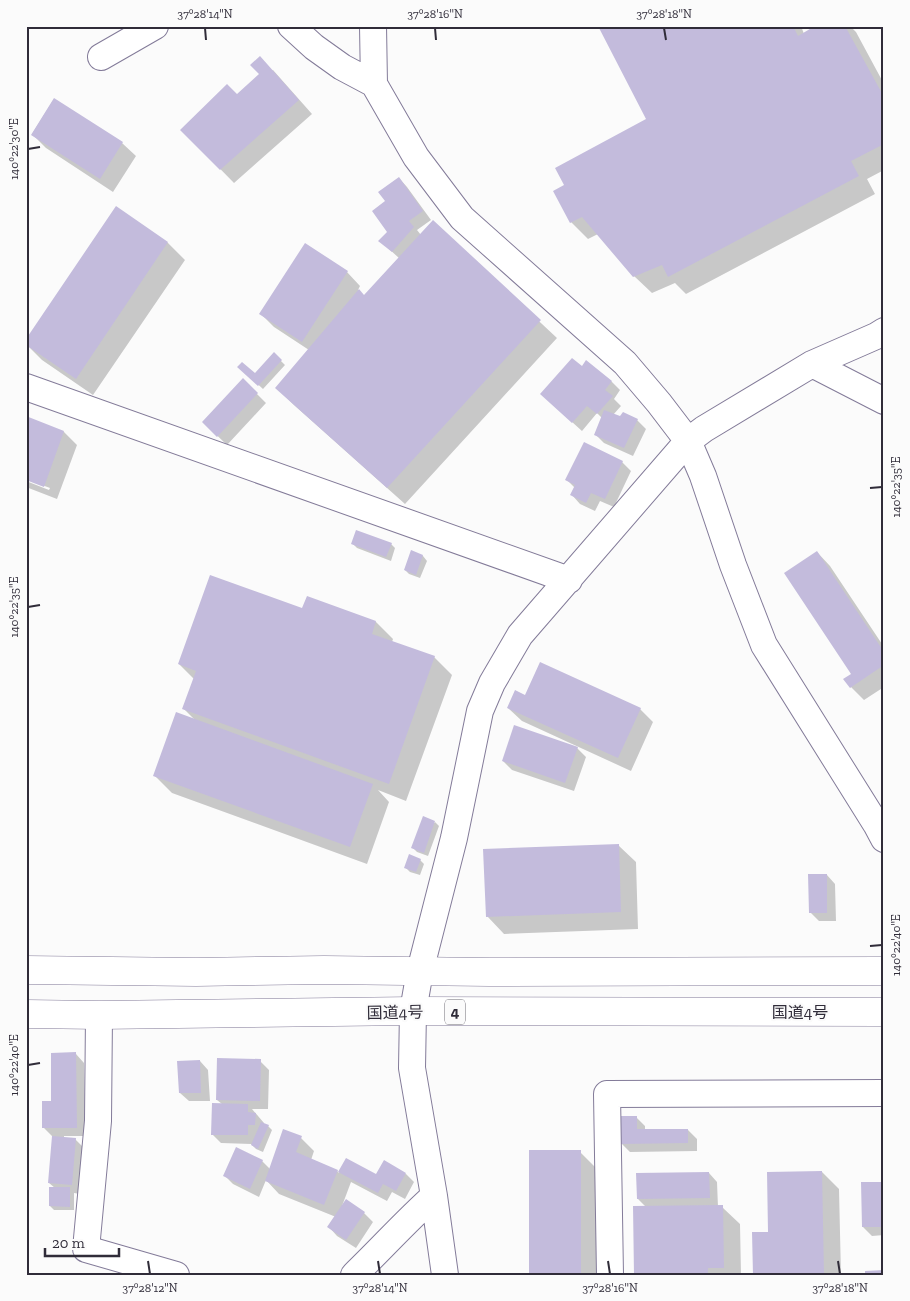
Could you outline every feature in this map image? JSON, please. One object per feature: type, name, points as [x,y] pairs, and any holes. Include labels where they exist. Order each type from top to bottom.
[{"type":"highway","points":[[26,970],[196,972],[324,970],[884,971]]},
{"type":"highway","name":"国道4号","points":[[26,1014],[100,1015],[413,1011],[884,1012]]},
{"type":"street","points":[[100,57],[155,26]]},
{"type":"street","points":[[291,26],[314,47],[342,67],[374,84]]},
{"type":"street","points":[[373,26],[374,84],[416,157],[462,218],[625,363],[688,441],[703,476],[733,565],[764,645],[884,839]]},
{"type":"street","points":[[445,1275],[434,1196],[412,1068],[413,1011],[420,971],[454,838],[480,711],[492,683],[520,635],[688,441],[812,364],[884,331]]},
{"type":"street","points":[[812,364],[884,401]]},
{"type":"street","points":[[26,387],[569,580]]},
{"type":"street","points":[[100,1015],[98,1121],[86,1249],[176,1275]]},
{"type":"street","points":[[610,1275],[607,1094],[884,1093]]},
{"type":"street","points":[[354,1275],[409,1218],[434,1196]]},
{"type":"building","points":[[598,26],[793,26],[798,36],[815,26],[845,26],[884,97],[884,144],[851,161],[859,176],[668,277],[662,265],[633,277],[582,217],[570,223],[553,191],[564,185],[555,168],[646,119]]},
{"type":"building","points":[[260,56],[299,100],[220,170],[180,130],[227,84],[237,94],[259,74],[250,65]]},
{"type":"building","points":[[54,98],[123,142],[100,179],[31,135]]},
{"type":"building","points":[[399,177],[423,211],[409,221],[414,227],[392,252],[378,241],[387,232],[372,211],[385,201],[378,192]]},
{"type":"building","points":[[116,206],[168,242],[76,379],[26,345],[26,339]]},
{"type":"building","points":[[433,220],[541,320],[387,488],[275,388],[359,289],[364,295]]},
{"type":"building","points":[[305,243],[348,271],[302,342],[259,314]]},
{"type":"building","points":[[274,352],[282,360],[258,386],[237,367],[242,362],[255,373]]},
{"type":"building","points":[[572,358],[582,366],[586,360],[612,381],[605,390],[613,396],[597,414],[587,406],[572,423],[540,394]]},
{"type":"building","points":[[243,378],[258,393],[217,437],[202,422]]},
{"type":"building","points":[[604,410],[620,416],[623,412],[638,419],[624,448],[594,435]]},
{"type":"building","points":[[26,416],[64,431],[44,487],[26,480]]},
{"type":"building","points":[[584,442],[623,461],[605,499],[591,493],[586,503],[570,495],[575,485],[565,480]]},
{"type":"building","points":[[356,530],[392,543],[386,557],[351,544]]},
{"type":"building","points":[[411,550],[423,555],[416,575],[404,570]]},
{"type":"building","points":[[817,551],[884,652],[884,665],[850,688],[843,679],[851,674],[784,573]]},
{"type":"building","points":[[210,575],[302,608],[307,596],[376,621],[372,634],[435,656],[389,784],[182,709],[196,671],[178,664]]},
{"type":"building","points":[[540,662],[641,708],[618,758],[507,708],[515,690],[525,695]]},
{"type":"building","points":[[176,712],[373,784],[350,847],[153,776]]},
{"type":"building","points":[[514,725],[578,747],[565,783],[502,761]]},
{"type":"building","points":[[423,816],[435,821],[424,853],[411,848]]},
{"type":"building","points":[[619,844],[621,912],[486,917],[483,849]]},
{"type":"building","points":[[409,854],[421,859],[416,872],[404,868]]},
{"type":"building","points":[[808,874],[827,874],[827,913],[809,913]]},
{"type":"building","points":[[76,1052],[77,1128],[42,1128],[42,1101],[51,1101],[51,1053]]},
{"type":"building","points":[[217,1058],[261,1059],[260,1101],[216,1100]]},
{"type":"building","points":[[200,1060],[201,1093],[179,1093],[177,1061]]},
{"type":"building","points":[[212,1103],[248,1104],[248,1112],[256,1113],[255,1125],[248,1125],[248,1135],[211,1135]]},
{"type":"building","points":[[619,1116],[637,1116],[637,1129],[688,1129],[688,1143],[620,1144]]},
{"type":"building","points":[[261,1122],[269,1125],[258,1149],[251,1145]]},
{"type":"building","points":[[283,1129],[302,1136],[296,1152],[338,1170],[324,1205],[265,1181]]},
{"type":"building","points":[[52,1136],[76,1138],[72,1185],[48,1183]]},
{"type":"building","points":[[236,1147],[263,1160],[250,1189],[223,1176]]},
{"type":"building","points":[[529,1150],[581,1150],[581,1275],[529,1275]]},
{"type":"building","points":[[346,1158],[376,1174],[384,1160],[406,1173],[396,1191],[383,1184],[378,1193],[338,1172]]},
{"type":"building","points":[[822,1171],[824,1275],[753,1275],[752,1232],[768,1232],[767,1172]]},
{"type":"building","points":[[709,1172],[710,1198],[637,1199],[636,1173]]},
{"type":"building","points":[[861,1182],[884,1182],[884,1227],[862,1227]]},
{"type":"building","points":[[49,1187],[70,1187],[70,1207],[49,1206]]},
{"type":"building","points":[[346,1199],[365,1212],[346,1240],[327,1227]]},
{"type":"building","points":[[723,1205],[724,1268],[708,1268],[708,1275],[634,1275],[633,1206]]},
{"type":"building","points":[[884,1270],[884,1275],[865,1275],[865,1271]]}]
